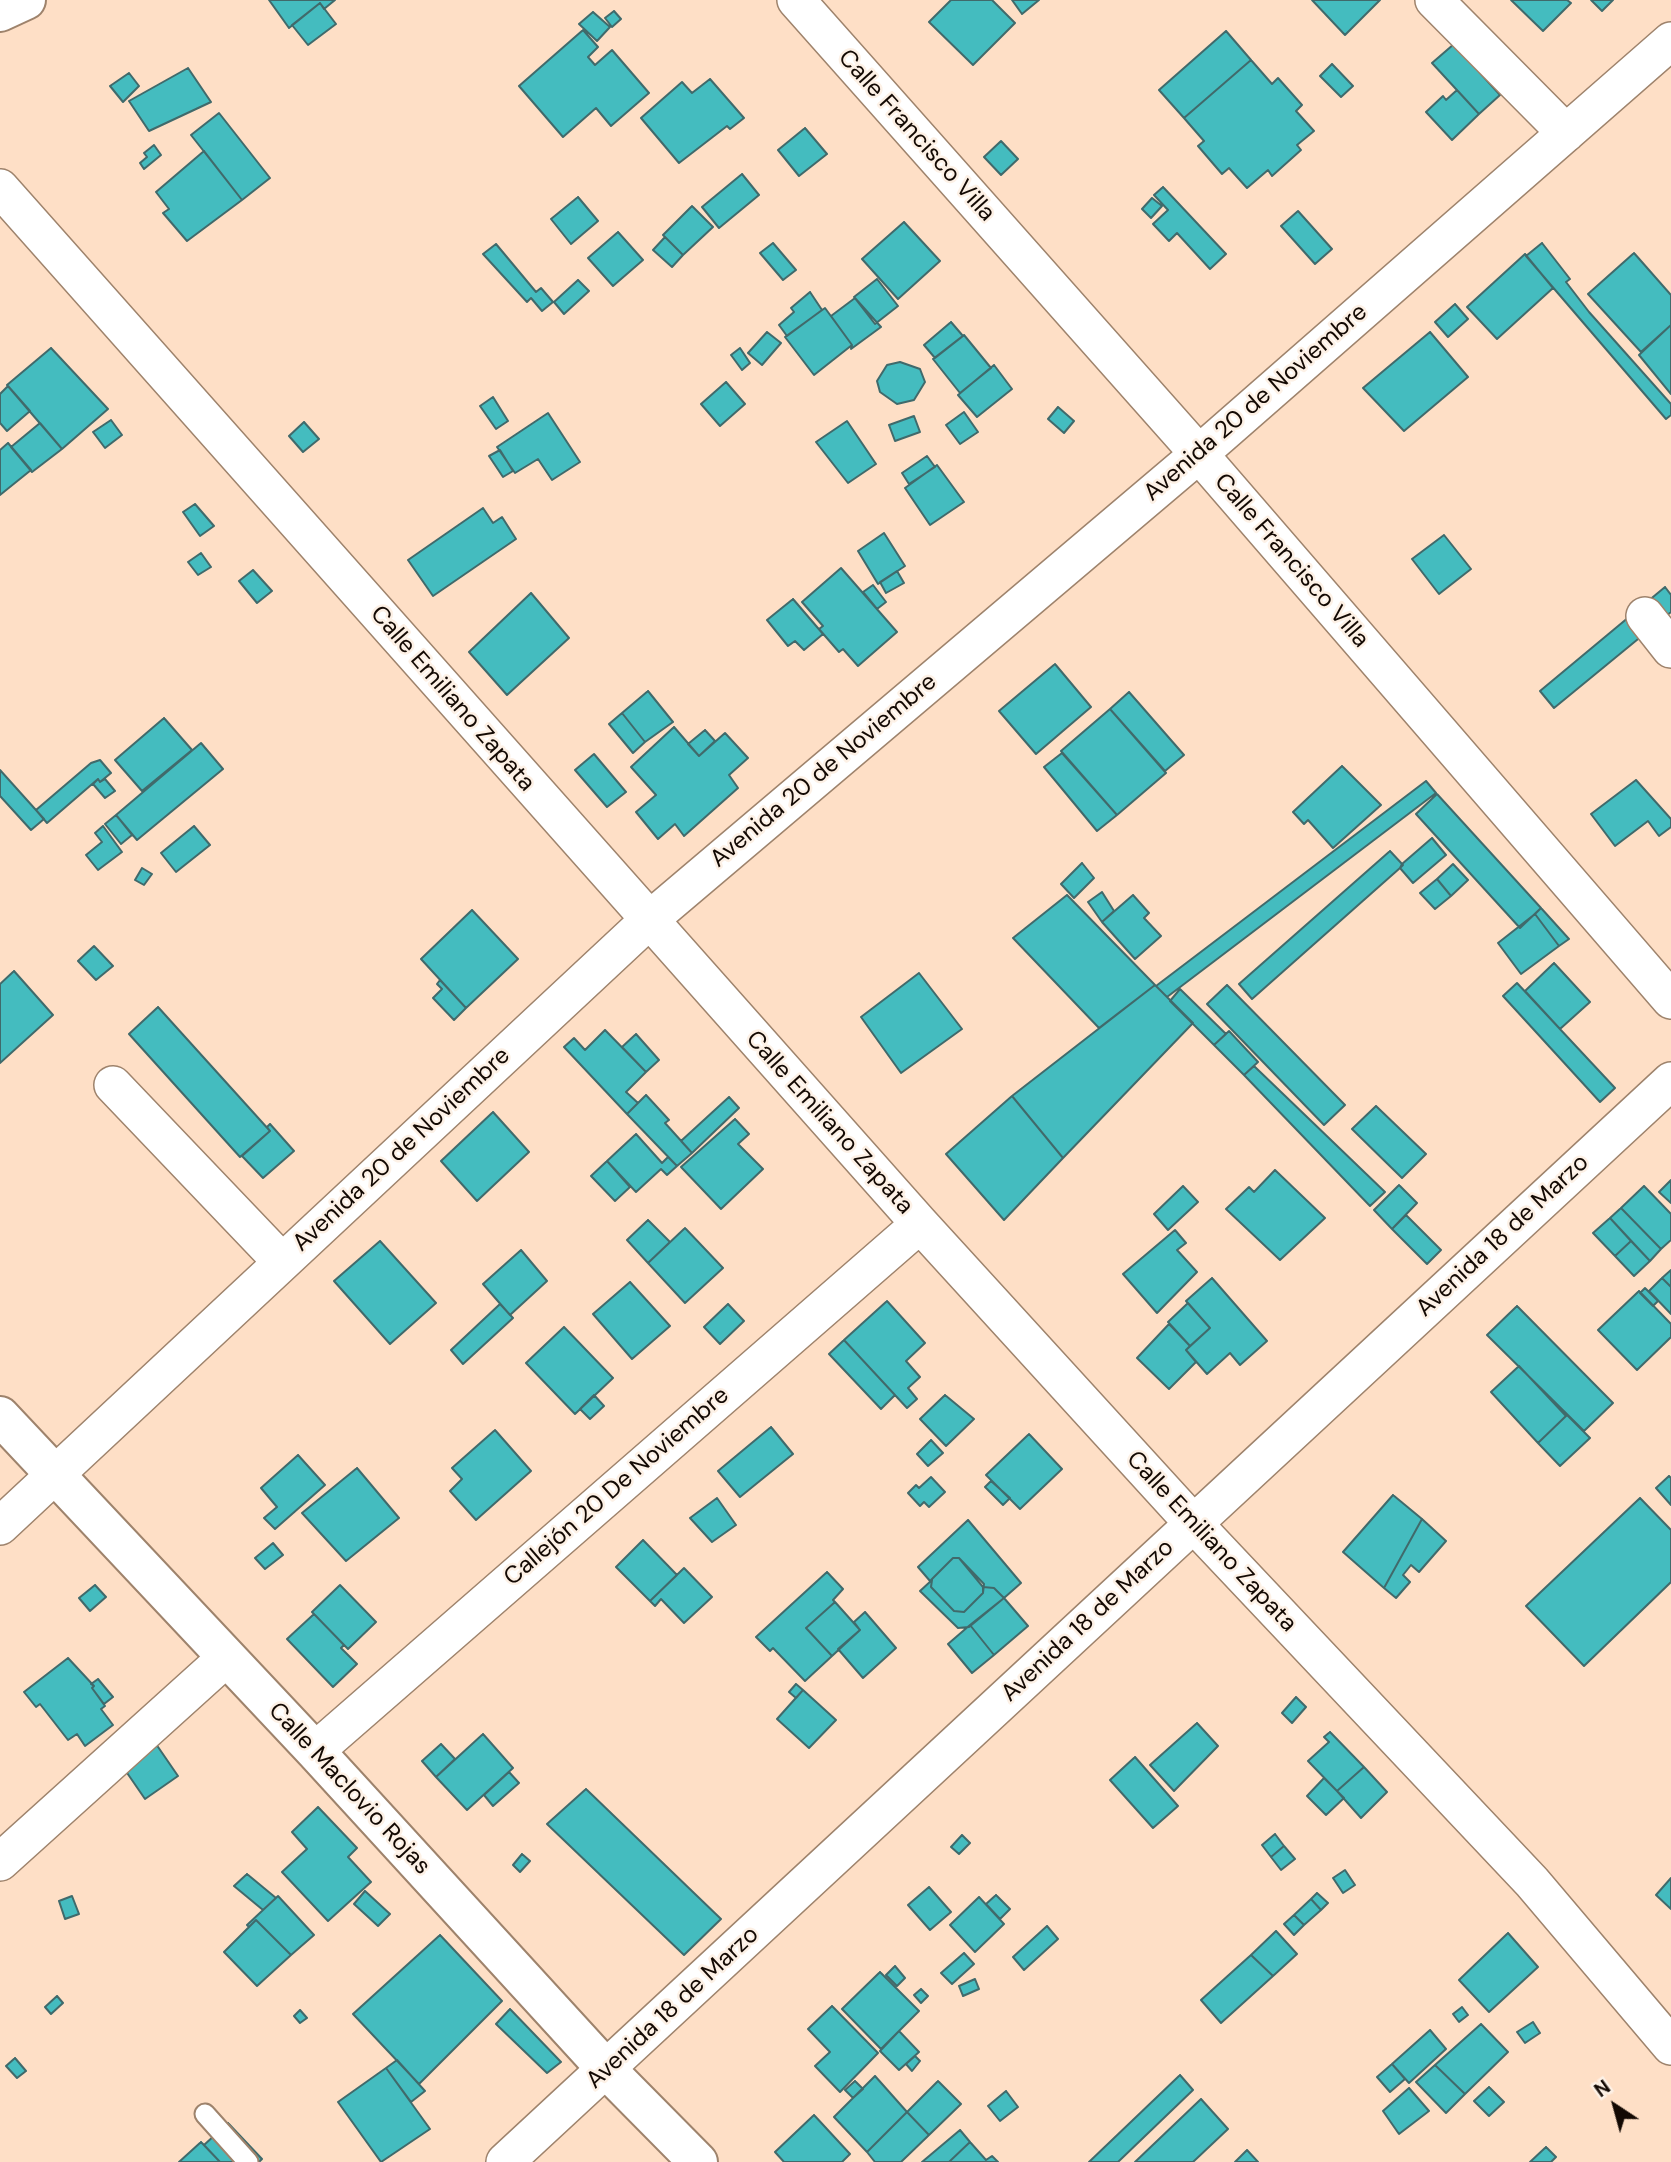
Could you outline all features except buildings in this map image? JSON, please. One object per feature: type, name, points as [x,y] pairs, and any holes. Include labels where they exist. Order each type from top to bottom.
[{"type":"street","points":[[0,12],[26,0]]},
{"type":"street","name":"Calle Francisco Villa","points":[[796,0],[1199,454],[1671,1000]]},
{"type":"street","points":[[1434,0],[1566,133]]},
{"type":"street","name":"Avenida 20 de Noviembre","points":[[0,1526],[648,920],[1199,454],[1671,41]]},
{"type":"street","name":"Calle Emiliano Zapata","points":[[0,188],[920,1224],[1192,1523],[1532,1882],[1671,2046]]},
{"type":"street","points":[[1645,617],[1671,649]]},
{"type":"street","name":"Avenida 18 de Marzo","points":[[505,2162],[1671,1081]]},
{"type":"street","points":[[113,1085],[282,1262]]},
{"type":"street","name":"Callejón 20 De Noviembre","points":[[315,1751],[920,1224]]},
{"type":"street","name":"Calle Maclovio Rojas","points":[[0,1416],[53,1476],[315,1751],[607,2070],[698,2162]]},
{"type":"street","points":[[0,1862],[226,1658]]},
{"type":"lane","points":[[205,2114],[248,2162]]}]
